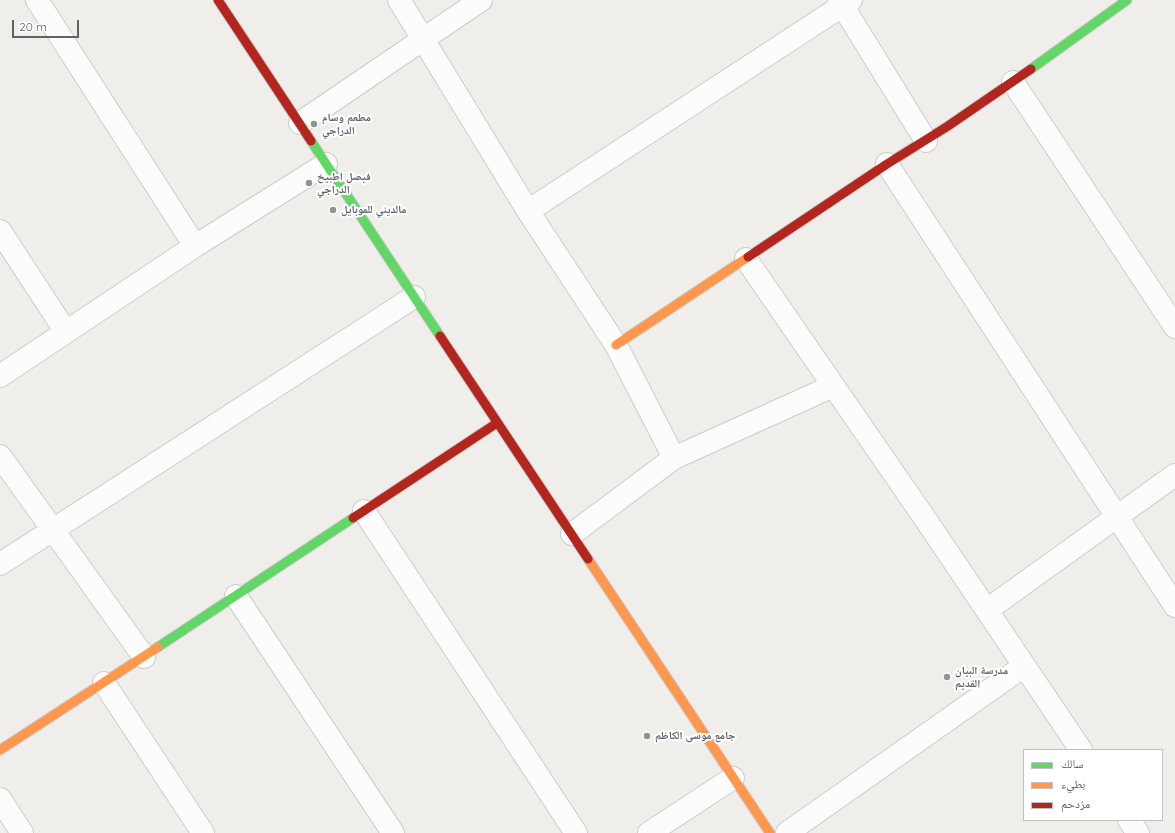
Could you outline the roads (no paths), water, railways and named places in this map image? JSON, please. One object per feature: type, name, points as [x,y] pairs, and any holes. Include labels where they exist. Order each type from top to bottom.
[{"type":"street","points":[[37,0],[195,246]]},
{"type":"street","points":[[218,0],[770,833]]},
{"type":"street","points":[[398,0],[423,38],[528,211],[616,345],[674,458]]},
{"type":"street","points":[[300,123],[481,0]]},
{"type":"street","points":[[616,345],[886,164],[926,141],[1013,82],[1127,0]]},
{"type":"street","points":[[528,211],[844,2],[926,141]]},
{"type":"street","points":[[1013,82],[1175,327]]},
{"type":"street","points":[[0,376],[195,246],[326,164]]},
{"type":"street","points":[[886,164],[1175,606]]},
{"type":"street","points":[[0,231],[66,332]]},
{"type":"street","points":[[746,259],[1081,749]]},
{"type":"street","points":[[0,564],[414,297]]},
{"type":"street","points":[[572,534],[674,458],[833,386]]},
{"type":"street","points":[[0,750],[144,657],[498,423]]},
{"type":"street","points":[[0,456],[144,657]]},
{"type":"street","points":[[987,610],[1175,475]]},
{"type":"street","points":[[364,511],[576,833]]},
{"type":"street","points":[[236,596],[393,833]]},
{"type":"street","points":[[787,833],[1024,666]]},
{"type":"street","points":[[104,683],[203,833]]},
{"type":"street","points":[[649,833],[734,778]]},
{"type":"street","points":[[0,799],[22,833]]},
{"type":"street","points":[[1130,821],[1138,833]]},
{"type":"place","name":"مطعم وسام الدراجي","points":[[314,124]]},
{"type":"place","name":"فيصل اطبيخ الدراجي","points":[[309,183]]},
{"type":"place","name":"مالديني للموبايل","points":[[333,210]]},
{"type":"place","name":"مدرسة البيان القديم","points":[[947,677]]},
{"type":"place","name":"جامع موسى الكاظم","points":[[647,736]]}]
